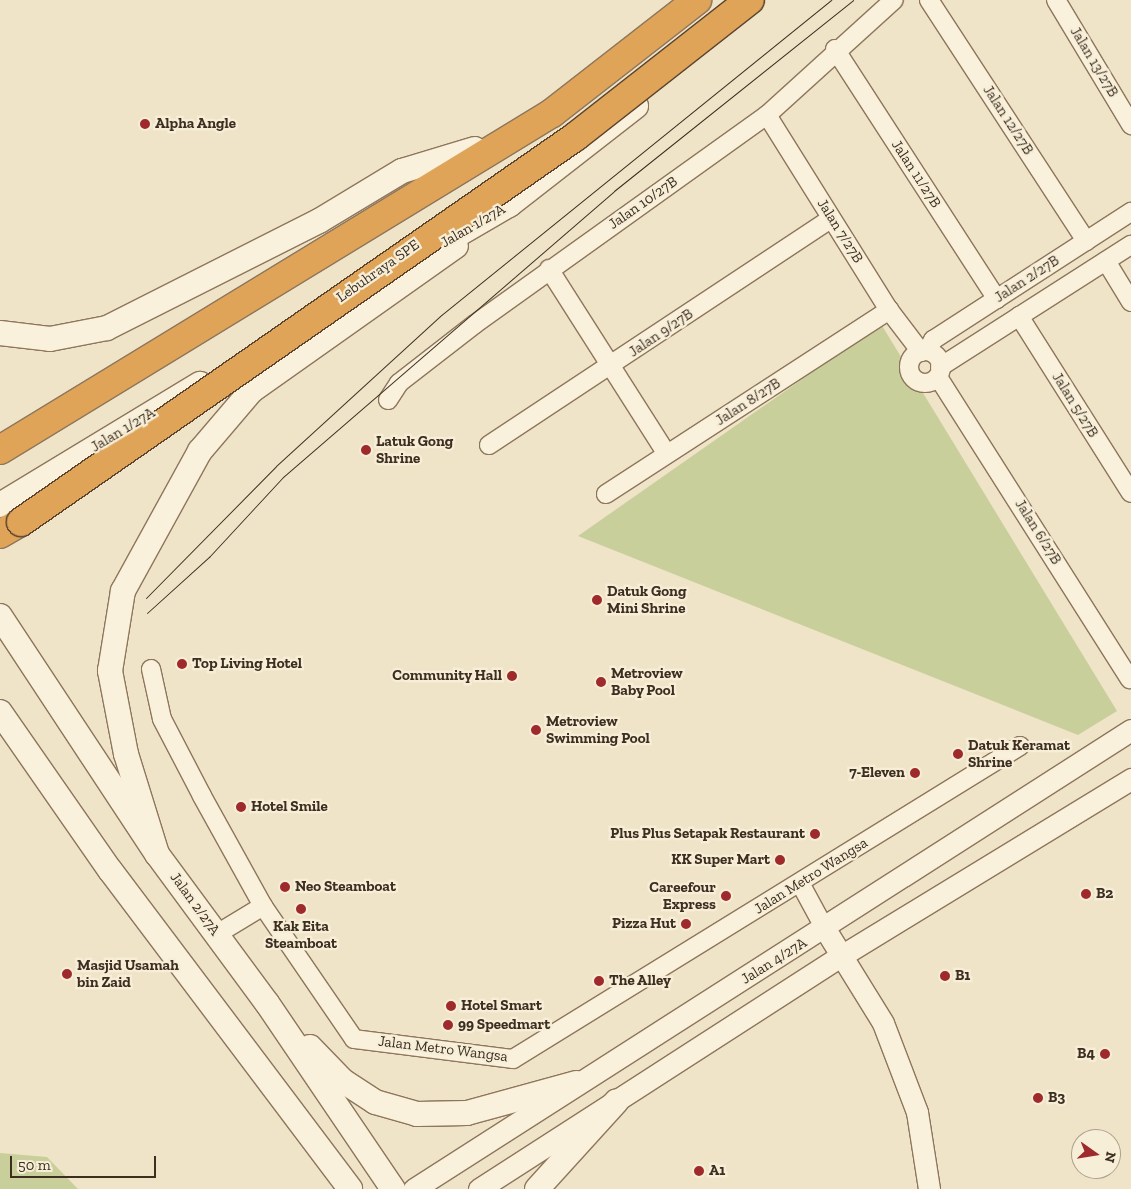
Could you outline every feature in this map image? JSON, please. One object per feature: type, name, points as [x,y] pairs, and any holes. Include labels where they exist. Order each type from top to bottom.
[{"type":"highway","points":[[0,450],[552,113],[697,0]]},
{"type":"highway","name":"Lebuhraya SPE","points":[[0,534],[575,137],[750,0]]},
{"type":"main road","points":[[0,444],[577,84],[680,0]]},
{"type":"main road","name":"Jalan 1/27A","points":[[0,505],[509,205],[764,0]]},
{"type":"main road","points":[[0,333],[50,339],[107,328],[319,221],[402,170],[475,149]]},
{"type":"main road","points":[[157,854],[126,754],[110,671],[123,591],[153,532],[200,451],[251,392],[509,205]]},
{"type":"main road","name":"Jalan 2/27A","points":[[0,616],[157,854],[267,1003],[393,1189]]},
{"type":"main road","points":[[0,712],[110,870],[350,1189]]},
{"type":"main road","points":[[267,1003],[343,1081],[375,1102],[417,1114],[467,1113],[577,1083]]},
{"type":"main road","points":[[537,1189],[616,1102]]},
{"type":"street","name":"Jalan 10/27B","points":[[388,400],[399,383],[549,270],[767,115],[835,49],[894,0]]},
{"type":"street","name":"Jalan 12/27B","points":[[929,0],[1086,241]]},
{"type":"street","name":"Jalan 13/27B","points":[[1056,0],[1131,125]]},
{"type":"street","name":"Jalan 11/27B","points":[[835,49],[997,299]]},
{"type":"street","name":"Jalan 7/27B","points":[[767,115],[889,310],[919,351],[938,358],[938,378]]},
{"type":"street","name":"Jalan 2/27B","points":[[919,351],[933,340],[1131,212]]},
{"type":"street","name":"Jalan 9/27B","points":[[489,445],[612,366],[832,219]]},
{"type":"street","name":"Jalan 2/27B","points":[[938,378],[1020,316],[1131,245]]},
{"type":"street","points":[[1106,261],[1131,302]]},
{"type":"street","points":[[549,270],[667,454]]},
{"type":"street","name":"Jalan 8/27B","points":[[606,494],[889,310]]},
{"type":"street","name":"Jalan 5/27B","points":[[1020,316],[1131,493]]},
{"type":"street","points":[[919,351],[911,373],[938,378]]},
{"type":"street","name":"Jalan 6/27B","points":[[938,378],[1130,679]]},
{"type":"street","name":"Jalan Metro Wangsa","points":[[151,669],[162,719],[263,906],[354,1039],[513,1059],[1020,746]]},
{"type":"street","name":"Jalan 4/27A","points":[[414,1189],[577,1083],[825,930],[1131,730]]},
{"type":"street","points":[[479,1189],[841,956],[1131,779]]},
{"type":"street","points":[[800,883],[825,930],[883,1023],[916,1112],[929,1189]]},
{"type":"street","points":[[217,934],[263,906]]},
{"type":"green space","points":[[881,324],[1117,711],[1078,735],[578,536]]},
{"type":"green space","points":[[0,1153],[47,1157],[78,1189],[0,1189]]},
{"type":"tram line","points":[[146,598],[276,466],[440,316],[831,0]]},
{"type":"tram line","points":[[147,613],[209,557],[283,477],[614,191],[853,0]]},
{"type":"place","name":"Alpha Angle","points":[[145,124]]},
{"type":"place","name":"Latuk Gong Shrine","points":[[366,450]]},
{"type":"place","name":"Datuk Gong Mini Shrine","points":[[597,600]]},
{"type":"place","name":"Top Living Hotel","points":[[182,664]]},
{"type":"place","name":"Community Hall","points":[[512,676]]},
{"type":"place","name":"Metroview Baby Pool","points":[[601,682]]},
{"type":"place","name":"Metroview Swimming Pool","points":[[536,730]]},
{"type":"place","name":"Datuk Keramat Shrine","points":[[958,754]]},
{"type":"place","name":"7-Eleven","points":[[915,773]]},
{"type":"place","name":"Hotel Smile","points":[[241,807]]},
{"type":"place","name":"Plus Plus Setapak Restaurant","points":[[815,834]]},
{"type":"place","name":"KK Super Mart","points":[[780,860]]},
{"type":"place","name":"Neo Steamboat","points":[[285,887]]},
{"type":"place","name":"B2","points":[[1086,894]]},
{"type":"place","name":"Careefour Express","points":[[726,896]]},
{"type":"place","name":"Kak Eita Steamboat","points":[[301,909]]},
{"type":"place","name":"Pizza Hut","points":[[686,924]]},
{"type":"place","name":"Masjid Usamah bin Zaid","points":[[67,974]]},
{"type":"place","name":"B1","points":[[945,976]]},
{"type":"place","name":"The Alley","points":[[599,981]]},
{"type":"place","name":"Hotel Smart","points":[[451,1006]]},
{"type":"place","name":"99 Speedmart","points":[[448,1025]]},
{"type":"place","name":"B4","points":[[1105,1054]]},
{"type":"place","name":"B3","points":[[1038,1098]]},
{"type":"place","name":"A1","points":[[699,1171]]}]
